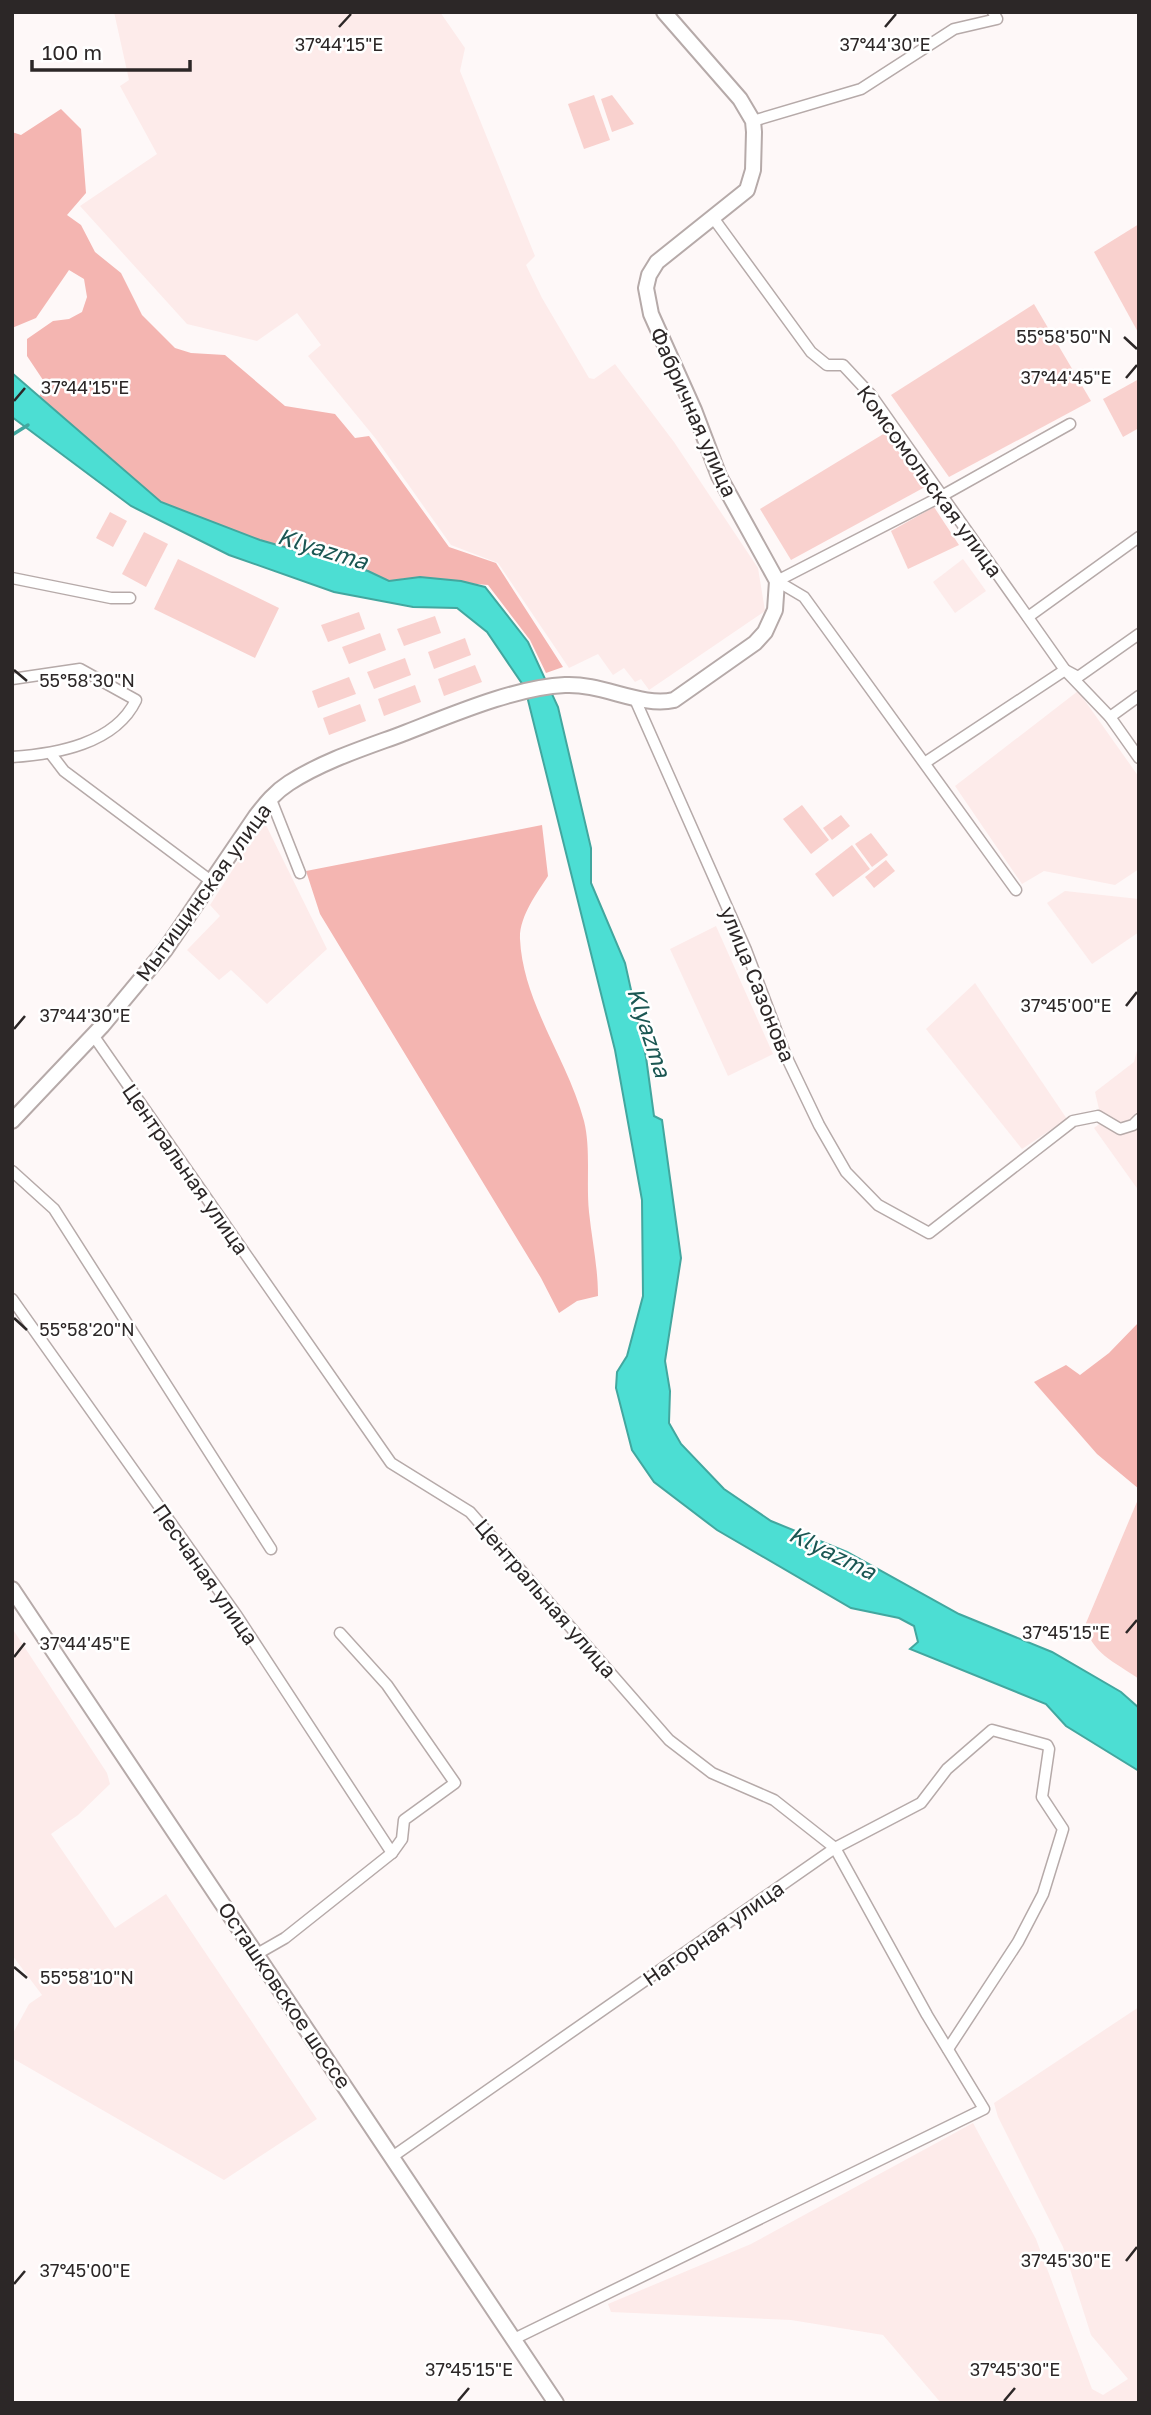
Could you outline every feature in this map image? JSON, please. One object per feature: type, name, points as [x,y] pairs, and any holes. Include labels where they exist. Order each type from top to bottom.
[{"type":"street","points":[[664,12],[740,99],[753,121],[753,170],[747,190],[714,219]]},
{"type":"street","points":[[753,121],[861,89],[954,29],[997,19],[993,12]]},
{"type":"street","name":"Фабричная улица","points":[[714,219],[657,262],[649,275],[646,288],[650,314],[694,410],[719,476],[777,581]]},
{"type":"street","name":"Комсомольская улица","points":[[714,219],[811,352],[827,365],[843,365],[871,396],[1065,670],[1110,717],[1139,758]]},
{"type":"street","points":[[777,581],[1070,424]]},
{"type":"street","points":[[1028,617],[1139,537]]},
{"type":"street","points":[[12,578],[111,598],[130,598]]},
{"type":"street","points":[[634,697],[662,703],[674,700],[755,643],[765,632],[775,610],[777,581]]},
{"type":"street","points":[[777,581],[804,597],[926,762],[1016,890]]},
{"type":"street","points":[[926,762],[1065,670],[1078,677],[1139,634]]},
{"type":"street","points":[[12,679],[80,669],[136,700],[131,710],[103,734],[51,754],[12,757]]},
{"type":"street","name":"Мытищинская улица","points":[[12,1121],[93,1035],[164,950],[271,797],[316,768],[458,712],[516,695],[563,685],[591,686],[634,697]]},
{"type":"street","points":[[1110,717],[1139,696]]},
{"type":"street","name":"улица Сазонова","points":[[634,697],[746,950],[786,1056],[818,1125],[846,1172],[878,1205],[929,1233],[1073,1121],[1098,1116],[1120,1129],[1133,1125],[1139,1119]]},
{"type":"street","points":[[51,754],[64,771],[211,881]]},
{"type":"street","points":[[271,797],[300,873]]},
{"type":"street","name":"Центральная улица","points":[[93,1035],[391,1463],[470,1511],[669,1740],[687,1756],[712,1773],[774,1800],[835,1848],[984,2109],[514,2339]]},
{"type":"street","points":[[12,1171],[54,1209],[271,1549]]},
{"type":"street","name":"Песчаная улица","points":[[12,1299],[237,1616],[392,1853]]},
{"type":"street","name":"Осташковское шоссе","points":[[12,1589],[556,2403]]},
{"type":"street","points":[[257,1954],[285,1938],[392,1853],[402,1839],[404,1820],[454,1783],[387,1685],[340,1633]]},
{"type":"street","name":"Нагорная улица","points":[[392,2157],[835,1848],[921,1803],[947,1769],[992,1730],[1035,1741],[1049,1749],[1042,1797],[1063,1829],[1037,1906],[1018,1942],[948,2049]]},
{"type":"shaded area","points":[[114,12],[440,12],[465,48],[460,71],[535,256],[526,265],[542,298],[589,378],[594,379],[615,364],[674,442],[758,568],[765,611],[649,690],[641,679],[635,682],[624,668],[613,675],[598,654],[569,668],[498,563],[451,545],[376,439],[308,356],[321,345],[297,313],[257,341],[187,324],[80,206],[157,154],[120,86],[129,80]]},
{"type":"shaded area","points":[[594,95],[610,140],[584,149],[568,104]]},
{"type":"shaded area","points":[[612,95],[634,124],[612,132],[601,99]]},
{"type":"shaded area","points":[[61,109],[81,129],[86,193],[67,215],[81,225],[95,252],[121,273],[142,315],[175,348],[191,353],[225,355],[285,406],[335,414],[355,438],[369,436],[449,547],[496,563],[563,667],[546,673],[530,640],[488,585],[407,578],[390,581],[368,571],[260,540],[161,502],[39,397],[45,383],[27,356],[27,339],[53,321],[69,319],[82,312],[87,297],[84,279],[69,270],[36,318],[12,328],[12,132],[21,135]]},
{"type":"shaded area","points":[[1139,224],[1139,334],[1094,252]]},
{"type":"shaded area","points":[[1034,304],[1091,401],[949,477],[891,395]]},
{"type":"shaded area","points":[[1139,379],[1139,428],[1123,437],[1103,399]]},
{"type":"shaded area","points":[[885,433],[925,487],[791,560],[760,509]]},
{"type":"shaded area","points":[[934,507],[959,545],[908,569],[891,531]]},
{"type":"shaded area","points":[[110,512],[127,521],[113,547],[96,538]]},
{"type":"shaded area","points":[[144,532],[168,544],[146,587],[122,574]]},
{"type":"shaded area","points":[[178,559],[279,608],[255,658],[154,609]]},
{"type":"shaded area","points":[[963,559],[986,591],[955,613],[933,582]]},
{"type":"shaded area","points":[[359,612],[365,629],[328,642],[321,625]]},
{"type":"shaded area","points":[[435,616],[441,633],[404,646],[397,629]]},
{"type":"shaded area","points":[[380,633],[386,650],[349,664],[342,647]]},
{"type":"shaded area","points":[[465,638],[471,655],[434,669],[428,652]]},
{"type":"shaded area","points":[[405,658],[411,675],[374,689],[367,672]]},
{"type":"shaded area","points":[[475,665],[482,682],[444,696],[438,679]]},
{"type":"shaded area","points":[[349,677],[356,694],[318,708],[312,691]]},
{"type":"shaded area","points":[[415,685],[421,702],[384,716],[378,699]]},
{"type":"shaded area","points":[[1078,691],[1139,777],[1139,869],[1115,885],[1044,871],[1022,884],[955,786]]},
{"type":"shaded area","points":[[360,704],[366,721],[329,735],[323,718]]},
{"type":"shaded area","points":[[802,805],[829,840],[811,854],[783,819]]},
{"type":"shaded area","points":[[841,815],[850,826],[832,840],[823,828]]},
{"type":"shaded area","points":[[264,821],[327,949],[267,1004],[231,970],[219,980],[187,950],[220,916],[210,905]]},
{"type":"shaded area","points":[[542,825],[548,876],[522,922],[520,939],[523,963],[537,1009],[568,1076],[584,1121],[589,1212],[598,1285],[598,1296],[577,1301],[559,1313],[541,1278],[320,914],[306,871]]},
{"type":"shaded area","points":[[871,833],[888,855],[872,867],[855,844]]},
{"type":"shaded area","points":[[852,845],[870,869],[833,897],[815,874]]},
{"type":"shaded area","points":[[886,860],[895,871],[874,888],[865,877]]},
{"type":"shaded area","points":[[1065,891],[1139,899],[1139,932],[1092,964],[1047,903]]},
{"type":"shaded area","points":[[716,926],[773,1054],[728,1076],[670,949]]},
{"type":"shaded area","points":[[975,983],[1067,1119],[1022,1149],[926,1029]]},
{"type":"shaded area","points":[[1139,1043],[1139,1191],[1094,1128],[1102,1122],[1095,1092],[1134,1062]]},
{"type":"shaded area","points":[[1139,1322],[1139,1489],[1097,1454],[1034,1382],[1066,1365],[1080,1375],[1109,1353]]},
{"type":"shaded area","points":[[1139,1497],[1139,1679],[1098,1649],[1092,1642],[1086,1623]]},
{"type":"shaded area","points":[[12,1628],[107,1773],[110,1784],[78,1815],[51,1834],[115,1928],[166,1894],[317,2119],[224,2180],[12,2058],[12,2035],[29,2004],[42,1995],[12,1955]]},
{"type":"shaded area","points":[[1139,2007],[1139,2403],[941,2403],[883,2335],[791,2320],[611,2312],[608,2304],[751,2244],[973,2123],[1036,2239],[1092,2389],[1103,2395],[1128,2379],[1091,2335],[1063,2247],[998,2117],[994,2103]]},
{"type":"water","name":"Klyazma","points":[[12,373],[161,502],[260,540],[368,571],[389,581],[420,577],[461,581],[485,587],[528,642],[558,707],[591,848],[591,883],[625,963],[646,1057],[654,1116],[662,1120],[681,1258],[665,1361],[670,1391],[669,1423],[681,1444],[724,1489],[771,1521],[847,1552],[959,1614],[1052,1652],[1121,1692],[1139,1708],[1139,1771],[1066,1726],[1046,1704],[910,1649],[918,1642],[914,1626],[899,1618],[851,1608],[717,1530],[654,1482],[632,1450],[616,1388],[617,1372],[627,1356],[643,1296],[642,1200],[615,1050],[525,688],[487,632],[457,608],[413,607],[334,592],[229,555],[131,506],[12,417]]},
{"type":"waterway","points":[[12,435],[28,425]]}]
